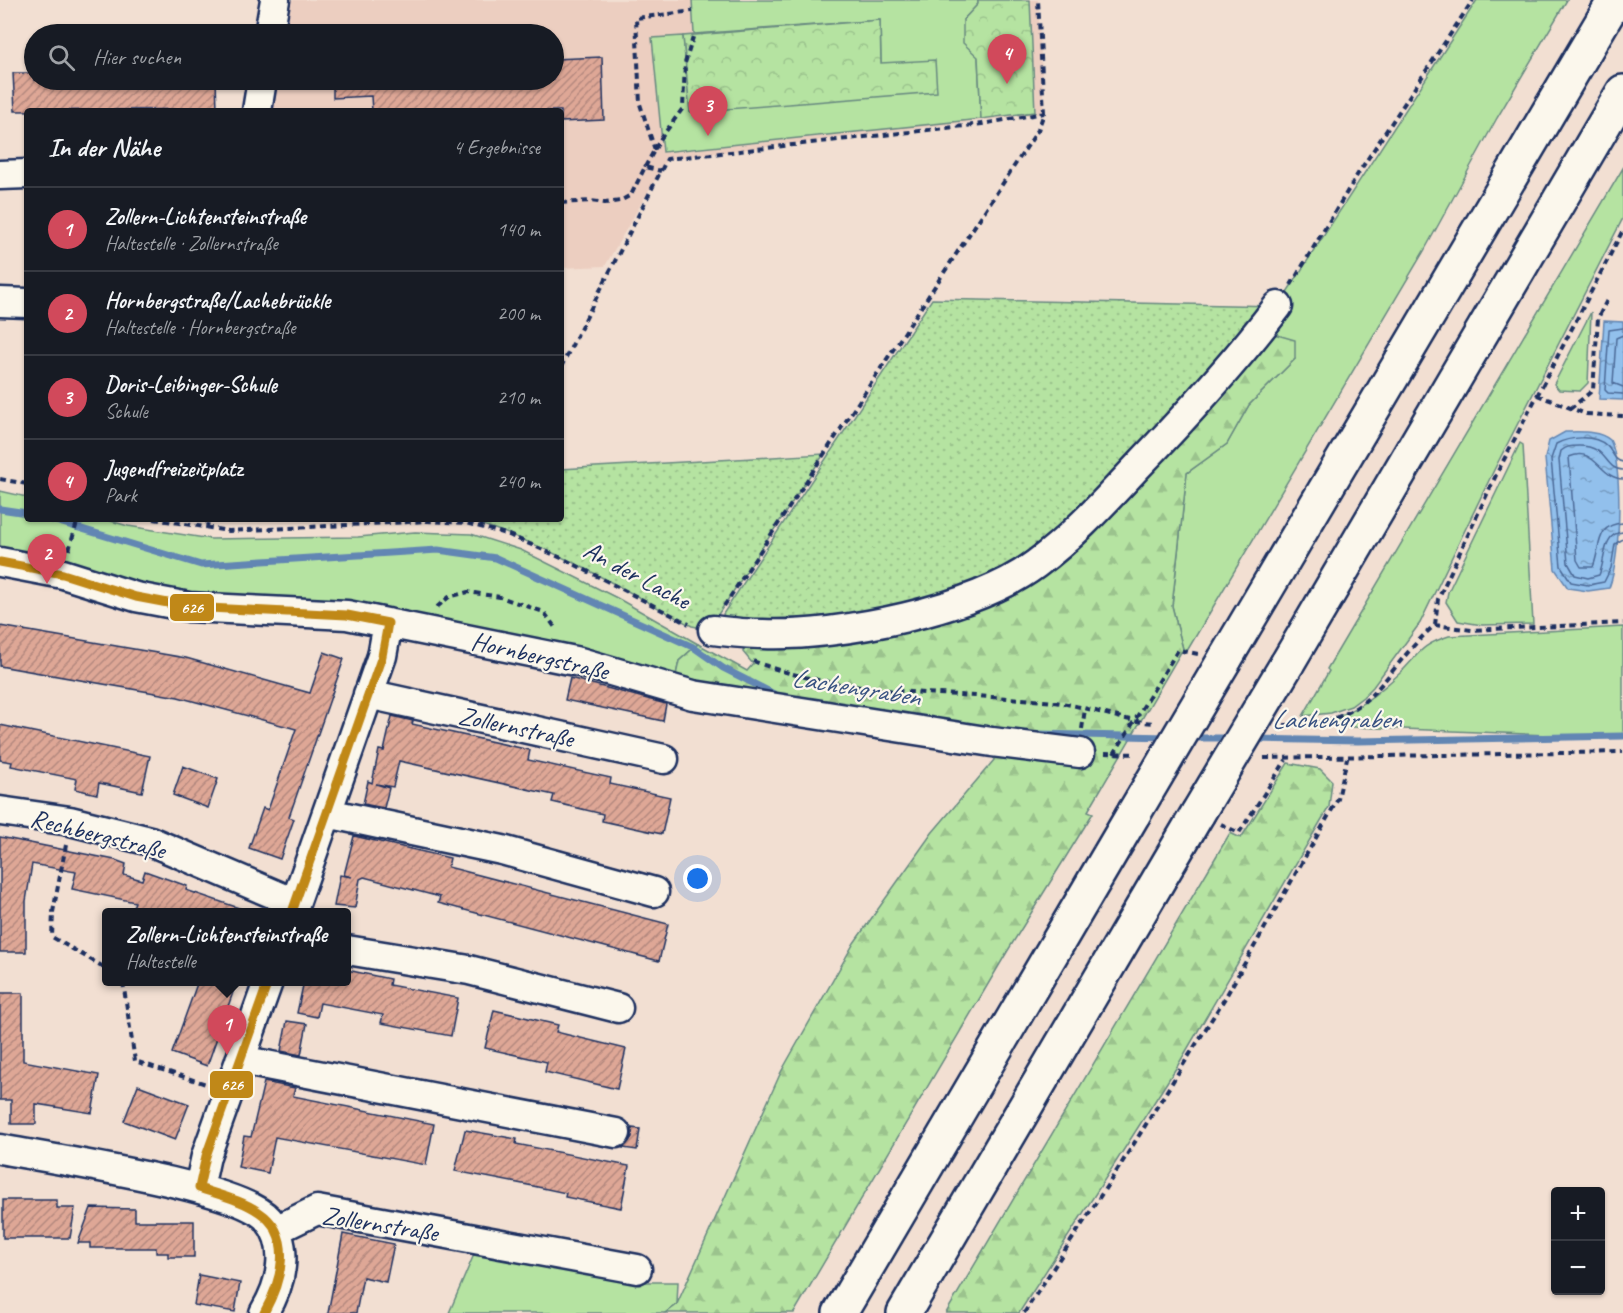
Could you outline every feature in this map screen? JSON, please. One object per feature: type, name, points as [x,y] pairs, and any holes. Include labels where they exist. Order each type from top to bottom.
[{"type":"highway","points":[[840,1313],[1615,0]]},
{"type":"highway","points":[[904,1313],[1623,92]]},
{"type":"street","points":[[271,24],[275,0]]},
{"type":"street","points":[[257,108],[260,90]]},
{"type":"street","points":[[0,176],[24,174]]},
{"type":"street","points":[[0,302],[24,303]]},
{"type":"street","points":[[713,630],[763,634],[851,626],[901,617],[971,597],[1010,580],[1036,565],[1083,524],[1210,390],[1278,306]]},
{"type":"street","name":"Hornbergstraße","points":[[0,562],[63,574],[136,597],[189,607],[347,615],[580,662],[693,695],[980,741],[1080,753]]},
{"type":"street","points":[[293,908],[382,656],[400,625]]},
{"type":"street","name":"Zollernstraße","points":[[368,694],[664,759]]},
{"type":"street","name":"Rechbergstraße","points":[[0,811],[70,821],[150,841],[265,892],[293,908]]},
{"type":"street","points":[[327,813],[502,850],[654,892]]},
{"type":"street","points":[[351,951],[469,970],[618,1008]]},
{"type":"street","points":[[199,1188],[206,1156],[265,986]]},
{"type":"street","points":[[240,1060],[616,1133]]},
{"type":"street","points":[[0,1149],[199,1188],[250,1207],[266,1217],[276,1230],[282,1262],[279,1280],[264,1313]]},
{"type":"street","name":"Zollernstraße","points":[[276,1230],[316,1210],[637,1269]]},
{"type":"path","points":[[713,630],[715,619],[1038,130],[1044,113],[1038,0]]},
{"type":"path","points":[[1278,306],[1359,172],[1473,0]]},
{"type":"path","points":[[655,150],[640,104],[636,18],[693,11]]},
{"type":"path","points":[[564,203],[591,201],[604,203],[620,201],[631,195],[655,150],[683,108],[685,63],[694,34]]},
{"type":"path","points":[[564,361],[667,159],[982,124],[1044,113]]},
{"type":"path","points":[[645,167],[661,171]]},
{"type":"path","points":[[1329,723],[1354,709],[1376,692],[1420,638],[1435,625],[1438,599],[1497,473],[1623,230]]},
{"type":"path","points":[[1570,409],[1593,390],[1598,318],[1608,298]]},
{"type":"path","points":[[1537,395],[1586,414],[1623,416]]},
{"type":"path","points":[[0,478],[24,483]]},
{"type":"path","points":[[74,533],[77,522]]},
{"type":"path","name":"An der Lache","points":[[170,522],[207,529],[287,530],[412,522]]},
{"type":"path","points":[[207,529],[208,522]]},
{"type":"path","name":"An der Lache","points":[[439,522],[481,526],[566,560],[692,626],[713,630]]},
{"type":"path","points":[[481,526],[483,522]]},
{"type":"path","points":[[400,625],[449,597],[468,592],[500,597],[544,612],[580,662]]},
{"type":"path","points":[[1435,625],[1472,630],[1623,623]]},
{"type":"path","points":[[1114,754],[1178,650],[1225,659]]},
{"type":"path","points":[[745,656],[780,670],[881,688],[1055,702],[1085,709],[1082,720]]},
{"type":"path","points":[[1252,758],[1623,752]]},
{"type":"path","points":[[1080,753],[1137,754]]},
{"type":"path","points":[[1024,1313],[1225,998],[1338,799],[1347,758]]},
{"type":"path","points":[[1198,813],[1239,833],[1287,759]]},
{"type":"path","points":[[70,821],[54,912],[52,937],[102,966]]},
{"type":"path","points":[[124,986],[135,1061],[229,1091]]},
{"type":"shaded area","points":[[273,0],[1038,0],[1044,113],[667,159],[605,266],[564,268],[564,108],[253,108],[256,90],[564,90],[564,24],[268,24]]},
{"type":"green space","points":[[692,0],[978,0],[978,4],[963,20],[978,57],[981,119],[663,152],[652,38],[683,36],[690,112],[881,63],[880,20],[694,34]]},
{"type":"green space","points":[[978,0],[1030,0],[1035,112],[981,119],[978,57],[963,43],[963,20],[978,4]]},
{"type":"green space","points":[[1477,0],[1567,0],[1497,118],[1424,251],[1187,651],[1183,649],[1172,606],[1187,473],[1227,444],[1249,405],[1295,359],[1260,330],[1278,306]]},
{"type":"green space","points":[[880,20],[881,63],[935,60],[937,92],[690,112],[683,36]]},
{"type":"green space","points":[[1623,168],[1623,218],[1494,470],[1420,623],[1373,687],[1363,697],[1351,706],[1331,713],[1303,716],[1329,671],[1327,669]]},
{"type":"green space","points":[[932,299],[1278,306],[1036,565],[901,617],[730,627],[723,614]]},
{"type":"green space","points":[[1591,312],[1588,383],[1580,391],[1559,390],[1554,384]]},
{"type":"green space","points":[[1260,330],[1295,340],[1295,359],[1249,405],[1227,444],[1187,473],[1172,606],[1183,649],[1187,651],[1186,653],[1181,652],[1088,811],[1093,813],[1007,952],[794,1313],[665,1313],[677,1304],[781,1072],[854,943],[932,833],[994,760],[990,737],[675,680],[679,661],[698,644],[747,671],[753,664],[743,652],[744,644]]},
{"type":"green space","points":[[1520,443],[1523,445],[1533,624],[1482,625],[1458,621],[1446,602],[1448,592]]},
{"type":"green space","points":[[824,454],[715,619],[713,630],[692,626],[564,558],[483,525],[485,522],[564,522],[564,469]]},
{"type":"green space","points":[[0,491],[24,496],[24,522],[114,522],[211,539],[358,537],[415,532],[471,534],[521,550],[617,598],[698,644],[679,661],[675,680],[162,593],[0,550]]},
{"type":"green space","points":[[1623,627],[1623,738],[1304,725],[1331,719],[1356,708],[1399,674],[1425,647],[1449,636]]},
{"type":"green space","points":[[1288,763],[1320,769],[1332,781],[1329,807],[1178,1065],[1019,1313],[946,1313],[1230,833],[1241,838]]},
{"type":"green space","points":[[475,1252],[642,1282],[678,1282],[677,1304],[665,1313],[449,1313]]},
{"type":"water","points":[[1604,321],[1623,322],[1623,400],[1599,399]]},
{"type":"water","points":[[1565,432],[1589,432],[1605,437],[1610,440],[1614,452],[1619,489],[1619,512],[1616,556],[1609,588],[1588,591],[1568,588],[1555,569],[1545,458],[1549,441]]},
{"type":"building","points":[[602,57],[604,120],[564,122],[564,108],[372,108],[371,96],[333,98],[333,90],[564,90],[564,59]]},
{"type":"building","points":[[13,73],[24,73],[24,90],[216,90],[217,108],[24,108],[24,111],[15,111]]},
{"type":"building","points":[[0,626],[186,658],[310,693],[324,652],[344,659],[289,817],[294,819],[280,859],[249,848],[263,808],[268,810],[296,729],[178,697],[0,666]]},
{"type":"building","points":[[570,678],[666,704],[663,721],[565,700]]},
{"type":"building","points":[[392,716],[413,721],[412,724],[530,750],[528,760],[611,778],[610,784],[670,797],[662,834],[602,821],[603,814],[552,802],[554,795],[399,761],[393,787],[376,784],[389,788],[384,808],[363,804],[368,781],[372,783],[379,750],[384,751]]},
{"type":"building","points":[[0,725],[150,756],[142,792],[99,783],[97,794],[75,789],[77,779],[11,766],[12,762],[0,760]]},
{"type":"building","points":[[183,766],[218,779],[208,808],[173,795]]},
{"type":"building","points":[[354,836],[450,858],[448,867],[668,924],[659,961],[438,903],[440,897],[364,877],[360,879],[355,908],[334,906],[340,875],[352,877],[344,875]]},
{"type":"building","points":[[0,837],[115,860],[126,864],[124,875],[142,880],[145,871],[187,886],[186,890],[239,908],[136,908],[133,907],[135,902],[72,889],[76,872],[32,864],[26,901],[26,952],[0,952]]},
{"type":"building","points":[[351,971],[390,979],[389,985],[458,998],[451,1036],[381,1023],[383,1015],[320,1003],[317,1017],[297,1013],[303,986],[351,986]]},
{"type":"building","points":[[196,986],[235,986],[207,1066],[172,1053]]},
{"type":"building","points":[[0,993],[23,993],[23,1061],[99,1075],[92,1113],[36,1104],[36,1124],[11,1124],[11,1100],[0,1100]]},
{"type":"building","points":[[494,1010],[558,1025],[556,1032],[626,1049],[617,1089],[545,1072],[547,1062],[485,1048]]},
{"type":"building","points":[[287,1021],[307,1024],[301,1055],[281,1051]]},
{"type":"building","points":[[264,1082],[295,1088],[293,1096],[434,1124],[426,1165],[275,1137],[268,1173],[238,1167],[244,1136],[251,1137]]},
{"type":"building","points":[[138,1085],[189,1104],[175,1140],[124,1121]]},
{"type":"building","points":[[632,1128],[640,1129],[637,1150],[623,1148],[632,1137]]},
{"type":"building","points":[[465,1130],[517,1139],[516,1144],[629,1166],[621,1208],[565,1197],[566,1193],[455,1171]]},
{"type":"building","points":[[3,1200],[57,1200],[57,1208],[75,1208],[70,1238],[3,1238]]},
{"type":"building","points":[[91,1208],[135,1209],[135,1221],[194,1221],[194,1257],[168,1257],[168,1253],[156,1253],[156,1248],[90,1248],[90,1243],[78,1243]]},
{"type":"building","points":[[343,1234],[394,1244],[386,1282],[363,1277],[356,1313],[328,1313]]},
{"type":"building","points":[[199,1275],[240,1283],[235,1312],[194,1305]]},
{"type":"waterway","name":"Lachengraben","points":[[0,509],[24,513]]},
{"type":"waterway","name":"Lachengraben","points":[[59,522],[201,565],[438,550],[496,558],[693,647],[723,668],[778,696]]},
{"type":"waterway","name":"Lachengraben","points":[[1038,734],[1168,737]]},
{"type":"waterway","name":"Lachengraben","points":[[1254,739],[1358,741],[1623,736]]},
{"type":"waterway","name":"Lachengraben","points":[[1191,738],[1231,738]]},
{"type":"transit line","name":"626","points":[[0,562],[63,574],[136,597],[189,607],[347,615],[388,623]]},
{"type":"transit line","name":"626","points":[[293,908],[382,656],[388,623]]},
{"type":"transit line","name":"626","points":[[199,1188],[206,1156],[267,986]]},
{"type":"transit line","name":"626","points":[[199,1188],[238,1201],[259,1212],[270,1222],[277,1234],[281,1246],[279,1274],[264,1313]]},
{"type":"place","name":"Jugendfreizeitplatz","points":[[1007,84]]},
{"type":"place","name":"Doris-Leibinger-Schule","points":[[708,136]]},
{"type":"place","name":"Hornbergstraße/Lachebrückle","points":[[47,584]]},
{"type":"place","name":"Zollern-Lichtensteinstraße","points":[[227,1055]]}]
